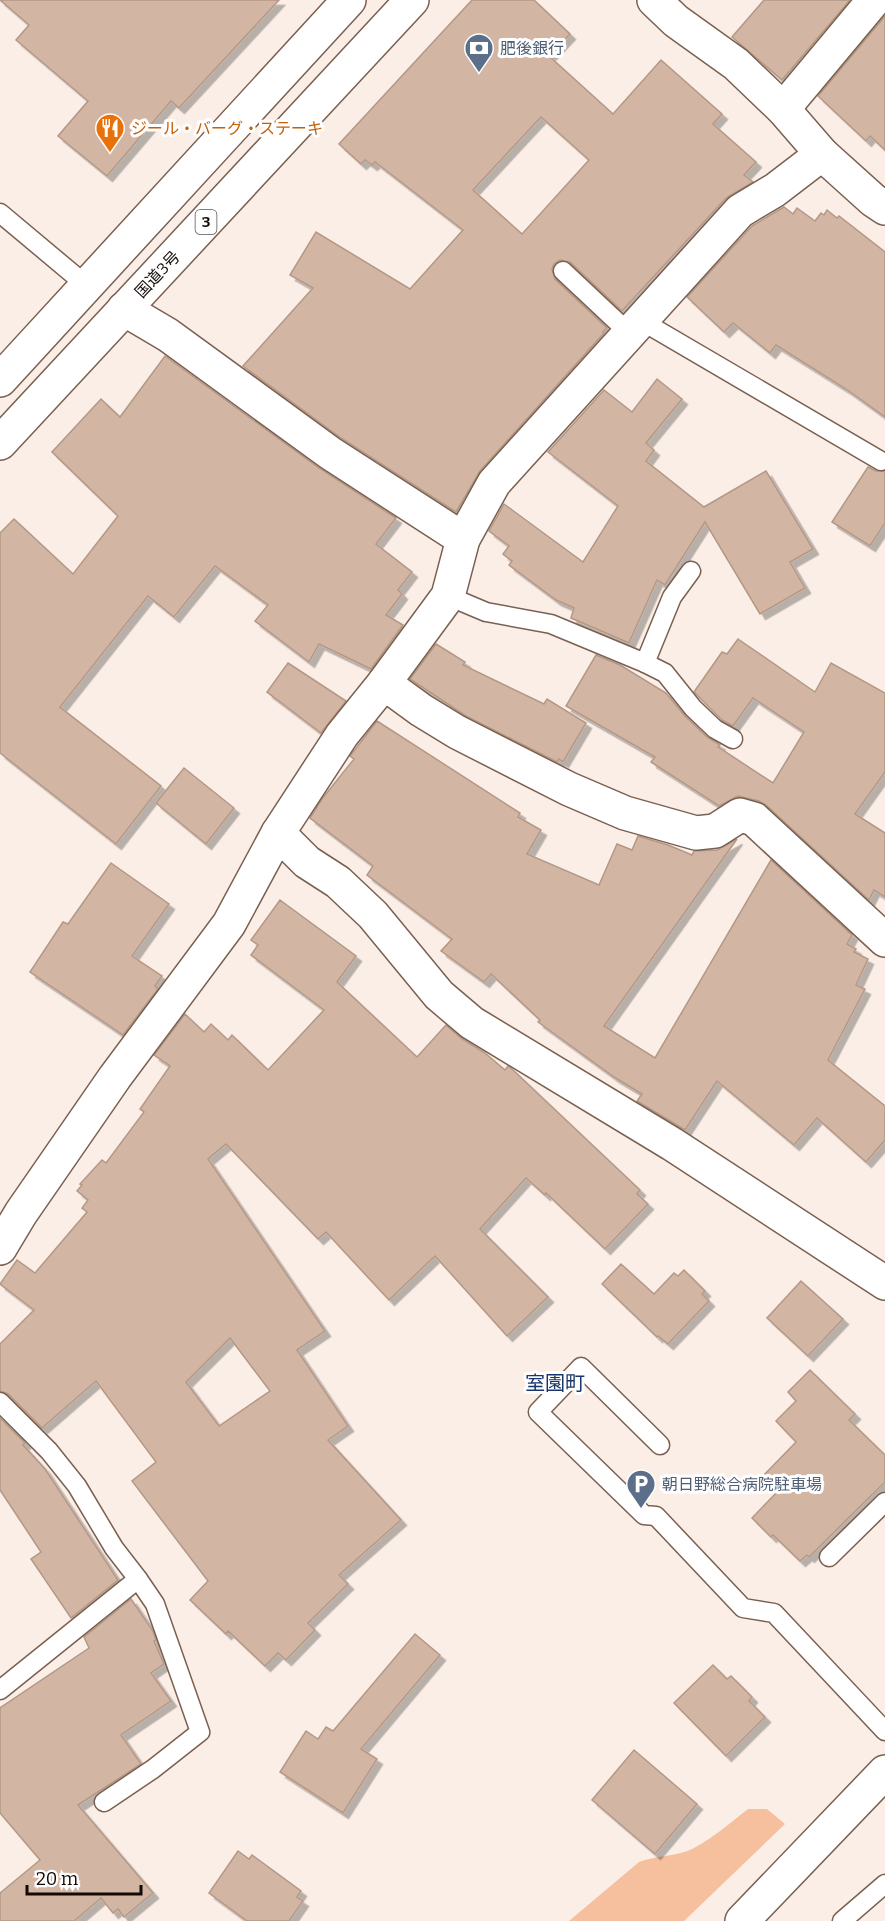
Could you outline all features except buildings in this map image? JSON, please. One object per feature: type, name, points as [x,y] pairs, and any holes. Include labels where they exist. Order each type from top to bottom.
[{"type":"main road","points":[[0,380],[349,0]]},
{"type":"main road","name":"国道3号","points":[[0,443],[412,0]]},
{"type":"main road","points":[[654,0],[676,21],[736,64],[783,109],[822,154],[885,208]]},
{"type":"main road","points":[[783,109],[874,0]]},
{"type":"main road","points":[[0,1248],[115,1077],[229,924],[278,833],[342,735],[384,683],[448,596],[464,539],[494,483],[740,211],[775,190],[822,154]]},
{"type":"main road","points":[[124,309],[168,335],[330,453],[464,539]]},
{"type":"main road","points":[[384,683],[457,732],[569,789],[625,813],[696,833],[715,831],[740,815],[754,819],[885,940]]},
{"type":"main road","points":[[278,833],[307,862],[338,882],[373,915],[439,995],[472,1023],[672,1144],[885,1283]]},
{"type":"main road","points":[[742,1921],[885,1772]]},
{"type":"lane","points":[[0,213],[86,285]]},
{"type":"lane","points":[[563,271],[635,326],[881,461]]},
{"type":"lane","points":[[645,663],[672,597],[691,571]]},
{"type":"lane","points":[[448,596],[486,612],[551,624],[645,663],[665,674],[693,708],[715,729],[733,739]]},
{"type":"lane","points":[[660,1445],[581,1367],[537,1412],[644,1515],[657,1516],[743,1608],[774,1613],[885,1731]]},
{"type":"lane","points":[[0,1402],[56,1459],[77,1486],[114,1548],[155,1604],[200,1732],[153,1769],[104,1802]]},
{"type":"lane","points":[[829,1557],[885,1502]]},
{"type":"lane","points":[[0,1690],[138,1579]]},
{"type":"lane","points":[[842,1921],[885,1884]]},
{"type":"shaded area","points":[[748,1809],[767,1809],[785,1824],[684,1921],[569,1921],[639,1862],[694,1848]]},
{"type":"place","name":"肥後銀行","points":[[479,74]]},
{"type":"place","name":"ジール・バーグ・ステーキ","points":[[110,154]]},
{"type":"place","name":"朝日野総合病院駐車場","points":[[641,1510]]},
{"type":"district","name":"室園町","points":[[555,1383]]}]
